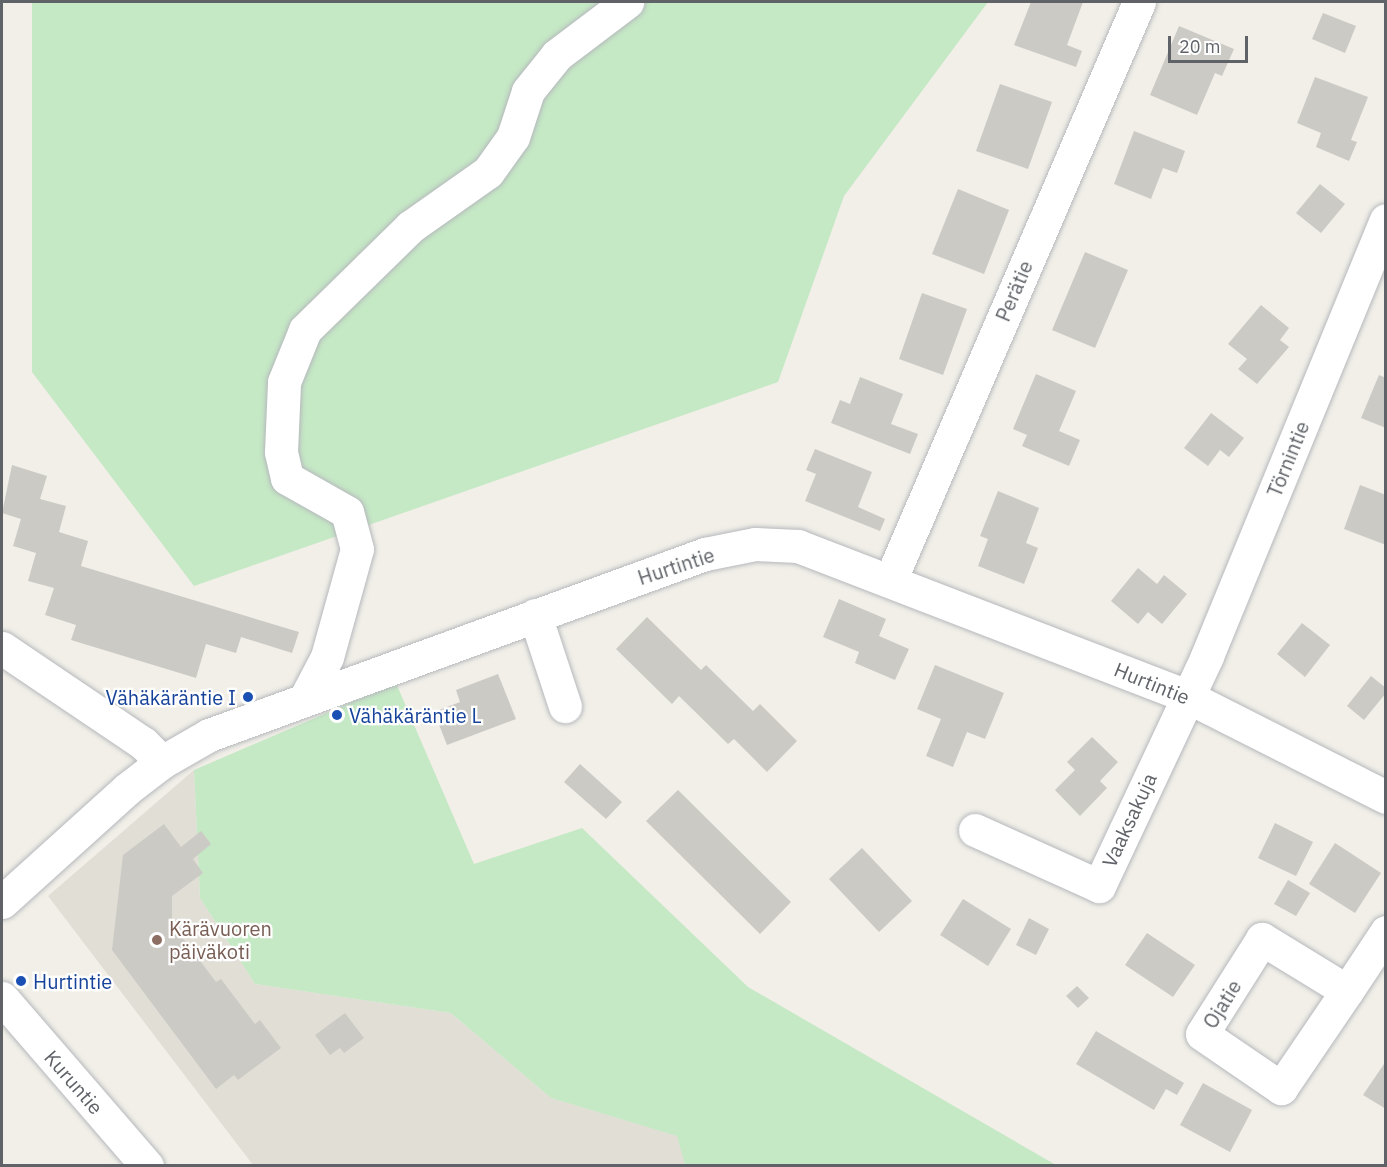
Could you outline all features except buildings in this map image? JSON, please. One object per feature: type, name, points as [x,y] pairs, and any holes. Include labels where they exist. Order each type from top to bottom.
[{"type":"street","points":[[305,699],[327,657],[357,549],[347,512],[287,478],[282,452],[285,382],[305,330],[410,226],[488,172],[513,137],[528,91],[557,55],[627,2]]},
{"type":"street","name":"Perätie","points":[[890,581],[1139,2]]},
{"type":"street","name":"Törnintie","points":[[1186,696],[1207,656],[1386,220]]},
{"type":"street","name":"Hurtintie","points":[[2,902],[162,762],[209,735],[705,554],[755,544],[798,546],[1186,696],[1386,797]]},
{"type":"street","points":[[535,615],[565,706]]},
{"type":"street","points":[[2,648],[143,743],[162,762]]},
{"type":"street","name":"Vaaksakuja","points":[[975,830],[1098,886],[1186,696]]},
{"type":"street","name":"Ojatie","points":[[1347,991],[1262,939],[1203,1034],[1281,1088],[1347,991],[1386,932]]},
{"type":"street","name":"Kuruntie","points":[[2,998],[147,1166]]},
{"type":"shaded area","points":[[194,770],[200,898],[255,984],[451,1013],[551,1098],[678,1136],[685,1165],[253,1165],[48,896]]},
{"type":"green space","points":[[32,2],[988,2],[844,196],[778,382],[194,586],[32,372]]},
{"type":"green space","points":[[396,683],[474,864],[582,828],[748,987],[1056,1165],[685,1165],[677,1136],[551,1098],[451,1013],[255,984],[200,898],[194,770]]},
{"type":"place","name":"Vähäkäräntie I","points":[[248,697]]},
{"type":"place","name":"Vähäkäräntie L","points":[[337,715]]},
{"type":"place","name":"Kärävuoren päiväkoti","points":[[157,940]]},
{"type":"place","name":"Hurtintie","points":[[21,981]]}]
